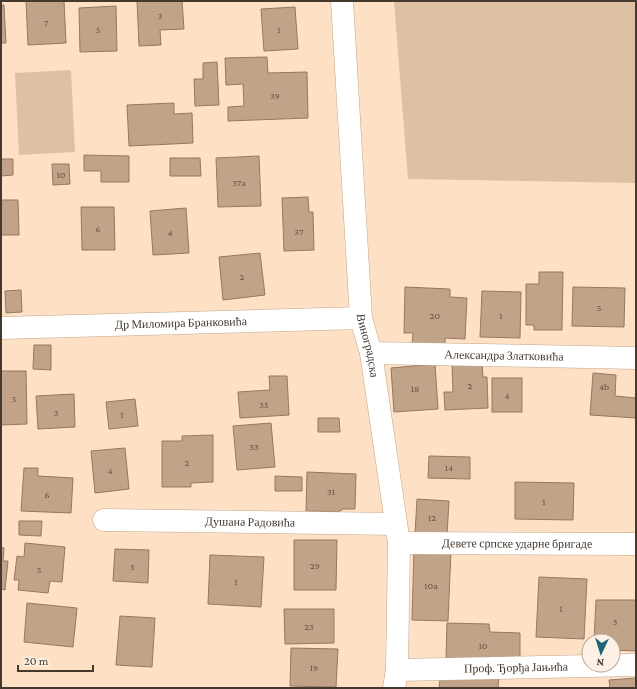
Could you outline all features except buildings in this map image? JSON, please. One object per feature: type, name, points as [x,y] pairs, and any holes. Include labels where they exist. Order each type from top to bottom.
[{"type":"street","name":"Виноградска","points":[[342,1],[361,318],[371,353],[397,533],[396,679]]},
{"type":"street","name":"Др Миломира Бранковића","points":[[1,328],[361,318]]},
{"type":"street","name":"Александра Златковића","points":[[371,353],[636,358]]},
{"type":"street","name":"Душана Радовића","points":[[104,520],[397,533]]},
{"type":"street","name":"Девете српске ударне бригаде","points":[[397,533],[636,544]]},
{"type":"street","name":"Проф. Ђорђа Јањића","points":[[396,679],[636,665]]},
{"type":"shaded area","points":[[394,1],[636,1],[636,183],[408,179]]},
{"type":"shaded area","points":[[71,70],[75,152],[19,155],[15,73]]}]
